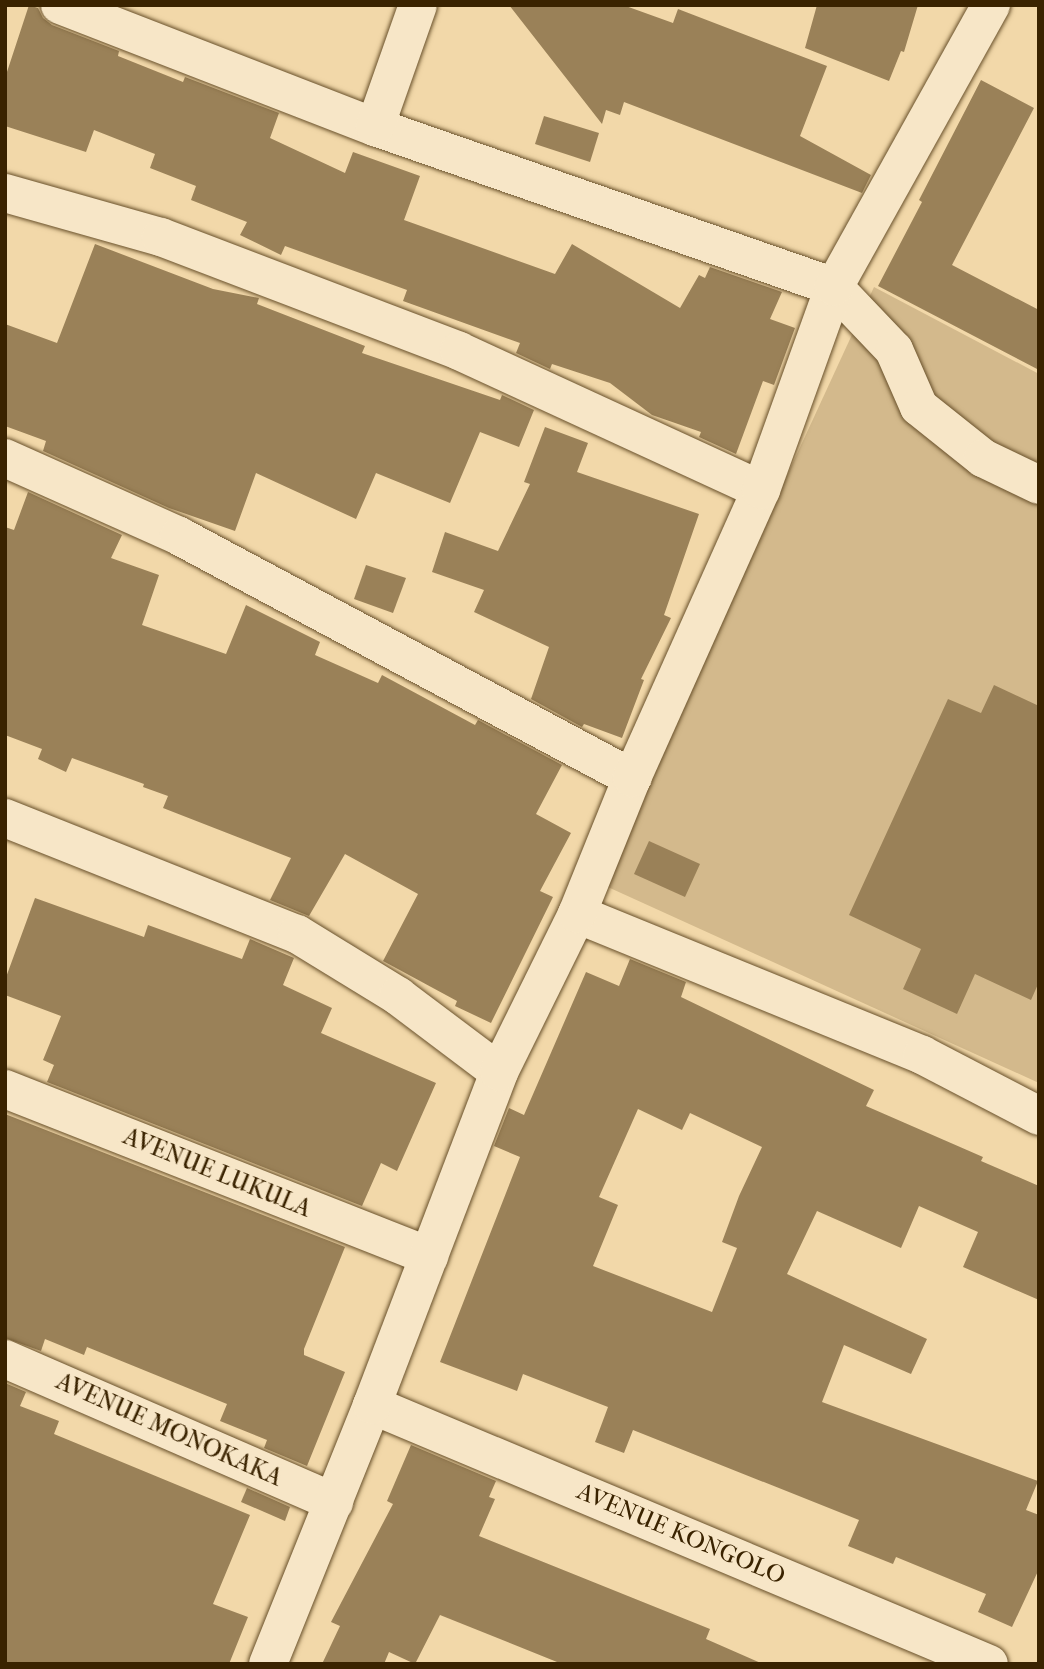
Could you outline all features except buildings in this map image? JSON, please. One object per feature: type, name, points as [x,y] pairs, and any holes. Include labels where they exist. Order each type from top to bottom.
[{"type":"street","points":[[60,5],[375,127],[834,288],[894,350],[919,407],[983,458],[1039,485]]},
{"type":"street","points":[[375,127],[418,5]]},
{"type":"street","points":[[268,1664],[372,1405],[499,1072],[576,914],[632,778],[761,490],[834,288],[991,5]]},
{"type":"street","points":[[5,193],[161,237],[459,351],[761,490]]},
{"type":"street","points":[[5,458],[179,536],[632,778]]},
{"type":"street","points":[[5,818],[297,934],[398,996],[499,1072]]},
{"type":"street","points":[[576,914],[922,1055],[1039,1116]]},
{"type":"street","name":"AVENUE LUKULA","points":[[5,1088],[429,1256]]},
{"type":"street","name":"AVENUE MONOKAKA","points":[[5,1359],[334,1502]]},
{"type":"street","name":"AVENUE KONGOLO","points":[[372,1405],[989,1664]]},
{"type":"shaded area","points":[[874,287],[1039,374],[1039,1083],[599,883]]}]
